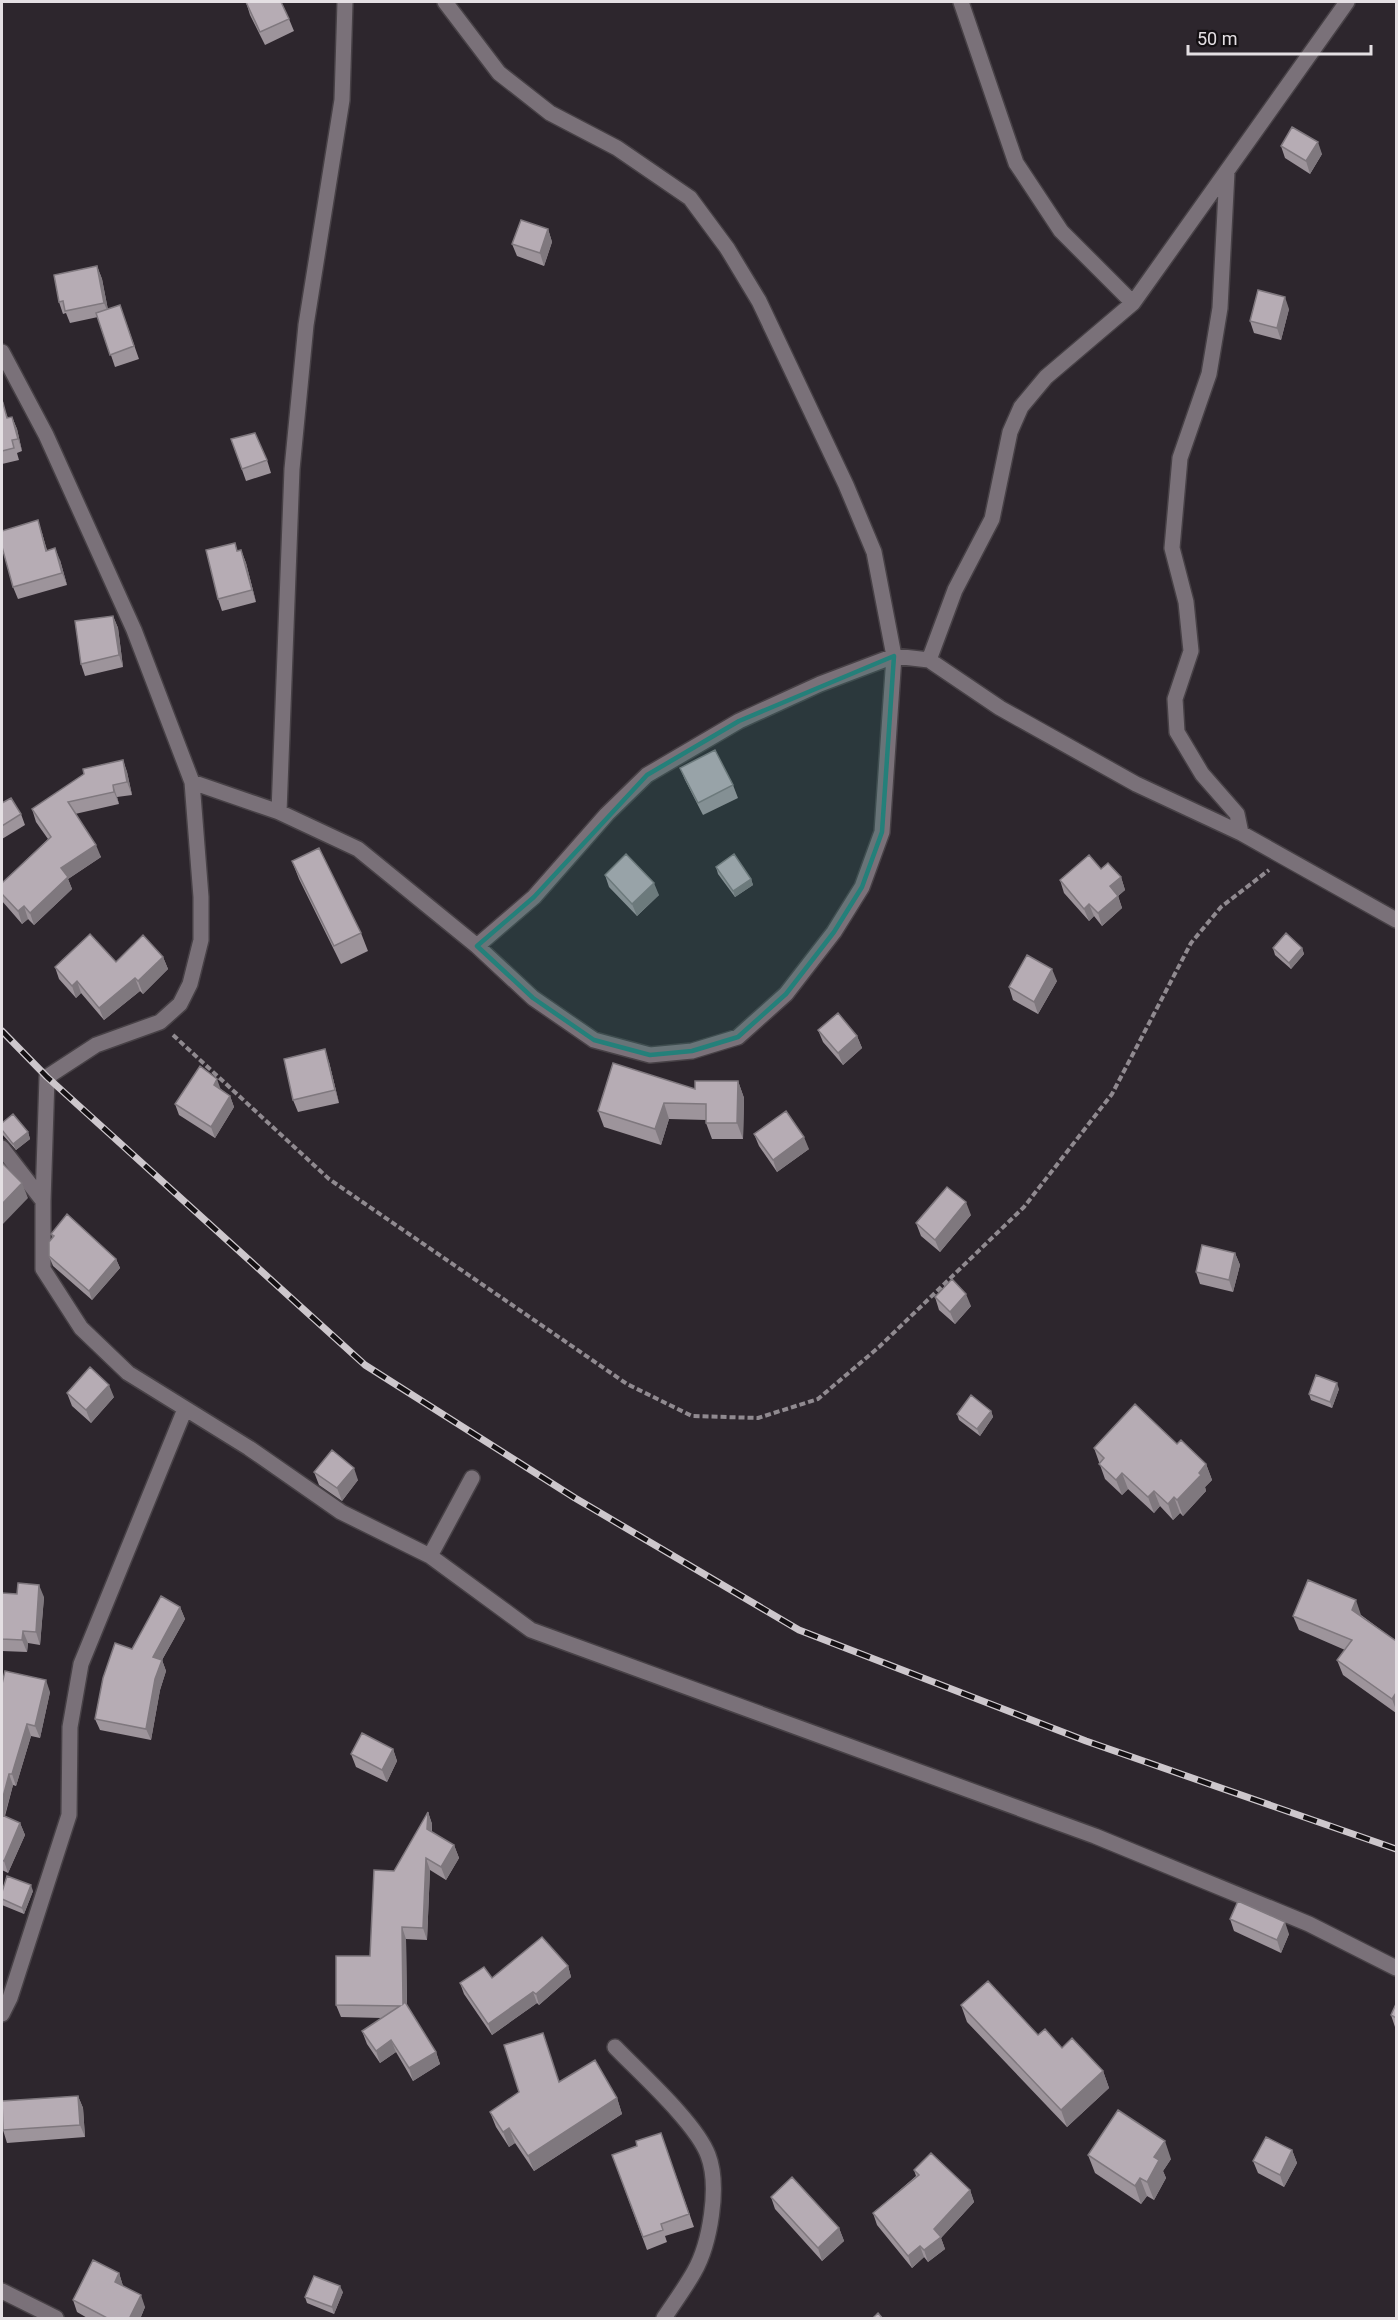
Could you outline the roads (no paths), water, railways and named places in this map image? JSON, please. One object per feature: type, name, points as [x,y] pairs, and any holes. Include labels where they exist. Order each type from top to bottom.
[{"type":"street","points":[[279,812],[292,469],[306,325],[342,100],[345,2]]},
{"type":"street","points":[[192,782],[279,812],[358,849],[477,946],[533,998],[594,1040],[650,1055],[693,1051],[738,1037],[786,994],[834,932],[862,887],[882,831],[894,656],[874,552],[759,301],[727,248],[690,198],[617,148],[550,113],[499,73],[445,2]]},
{"type":"street","points":[[961,2],[1016,163],[1061,231],[1133,303]]},
{"type":"street","points":[[929,660],[956,590],[992,519],[1010,432],[1021,407],[1046,376],[1133,303],[1347,2]]},
{"type":"street","points":[[1227,172],[1220,308],[1209,374],[1180,459],[1172,548],[1186,602],[1191,651],[1175,699],[1177,732],[1202,774],[1237,814],[1241,833]]},
{"type":"street","points":[[2,352],[46,435],[134,630],[192,782],[201,897],[201,940],[190,984],[180,1004],[160,1023],[96,1045],[47,1077],[43,1269],[81,1328],[128,1373],[249,1448],[341,1512],[430,1556],[531,1630],[1095,1836],[1309,1924],[1396,1968]]},
{"type":"street","points":[[477,946],[534,897],[607,814],[647,775],[739,721],[820,684],[894,656],[929,660],[1000,708],[1136,784],[1241,833],[1396,920]]},
{"type":"street","points":[[2,1148],[43,1201]]},
{"type":"street","points":[[2,2014],[10,1998],[69,1815],[70,1727],[81,1664],[185,1409]]},
{"type":"street","points":[[430,1556],[472,1478]]},
{"type":"street","points":[[615,2047],[684,2119],[708,2155],[714,2190],[710,2222],[695,2270],[664,2319]]},
{"type":"street","points":[[2,2291],[56,2319]]},
{"type":"railway","points":[[2,1031],[47,1077],[365,1365],[575,1498],[799,1630],[1086,1741],[1396,1849]]}]
